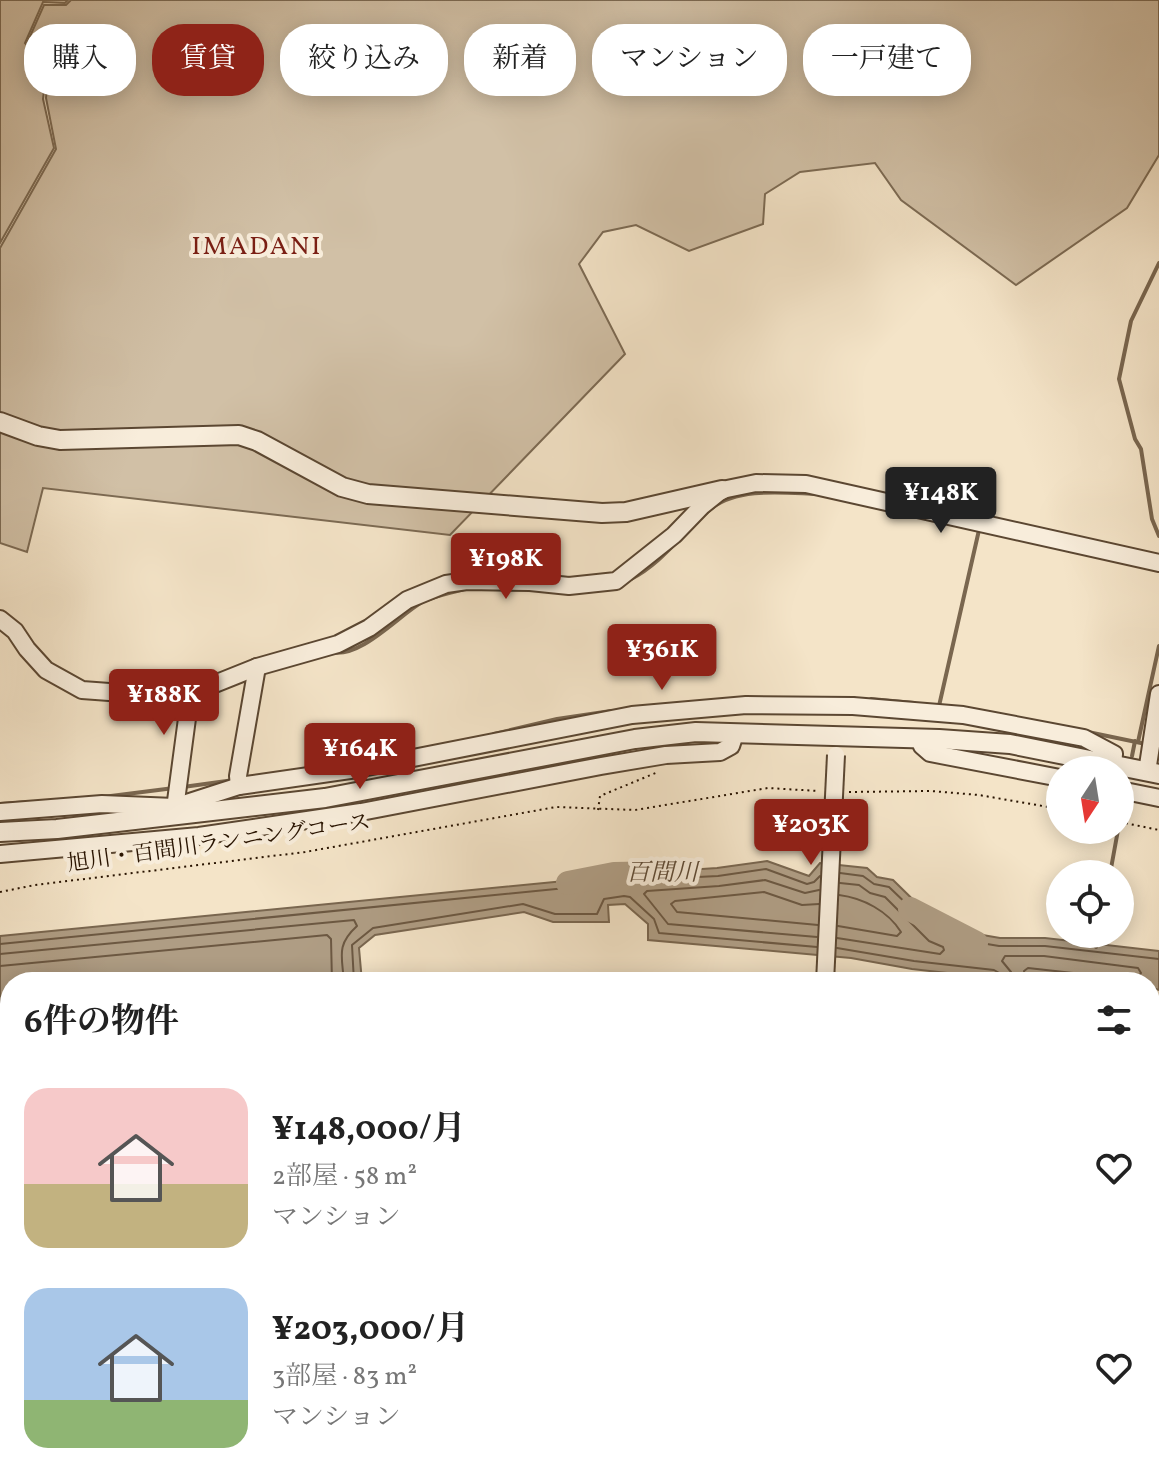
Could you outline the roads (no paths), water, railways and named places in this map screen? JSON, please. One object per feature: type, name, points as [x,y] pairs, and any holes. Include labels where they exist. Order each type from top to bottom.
[{"type":"street","points":[[0,422],[38,436],[60,440],[239,435],[257,441],[342,487],[368,494],[417,499],[626,512],[756,483],[806,484],[1159,563]]},
{"type":"street","points":[[0,619],[15,631],[46,670],[82,690],[190,696],[257,667],[338,644],[369,628],[407,600],[446,584],[467,581],[530,582],[569,586],[616,581],[674,535],[722,490]]},
{"type":"street","points":[[238,781],[257,667]]},
{"type":"street","points":[[1153,768],[1159,694]]},
{"type":"street","points":[[176,800],[190,696]]},
{"type":"street","points":[[0,832],[176,800],[238,781],[357,769],[632,715],[746,705],[811,704],[963,715],[1084,738],[1109,750],[1114,756]]},
{"type":"street","points":[[0,812],[176,800],[325,798],[635,739],[696,732],[837,746],[919,739],[1010,744],[1069,756]]},
{"type":"street","points":[[0,854],[199,836],[361,812],[614,763],[666,755],[720,752],[731,746],[735,734]]},
{"type":"street","points":[[919,739],[930,753],[1046,775]]},
{"type":"street","points":[[826,972],[837,746]]},
{"type":"street","points":[[1134,793],[1159,798]]},
{"type":"water","points":[[767,861],[809,876],[820,863],[867,868],[877,877],[893,880],[942,928],[1000,938],[1046,938],[1046,948],[1159,951],[1159,972],[939,972],[851,958],[648,940],[648,924],[625,904],[608,905],[609,922],[553,922],[524,912],[375,935],[359,948],[361,972],[0,972],[0,936]]},
{"type":"waterway","points":[[1159,263],[1131,321],[1119,379],[1135,439],[1141,449],[1152,519],[1159,536]]},
{"type":"waterway","points":[[631,579],[654,564],[723,501],[749,494],[817,494]]},
{"type":"waterway","points":[[939,706],[981,531]]},
{"type":"waterway","points":[[331,652],[354,649],[422,602],[464,589]]},
{"type":"waterway","points":[[1138,742],[1159,646]]},
{"type":"waterway","points":[[759,698],[854,698]]},
{"type":"waterway","points":[[871,699],[914,703]]},
{"type":"waterway","points":[[494,734],[557,719],[611,711]]},
{"type":"waterway","points":[[1088,732],[1141,743]]},
{"type":"waterway","points":[[1132,756],[1135,741]]},
{"type":"waterway","points":[[183,787],[234,780]]},
{"type":"waterway","points":[[103,797],[174,788]]},
{"type":"waterway","points":[[0,804],[31,802]]},
{"type":"waterway","points":[[1113,860],[1115,844]]},
{"type":"waterway","name":"百間川","points":[[568,883],[614,874],[666,873]]},
{"type":"waterway","name":"百間川","points":[[910,909],[976,943]]},
{"type":"district","name":"IMADANI","points":[[257,247]]}]
